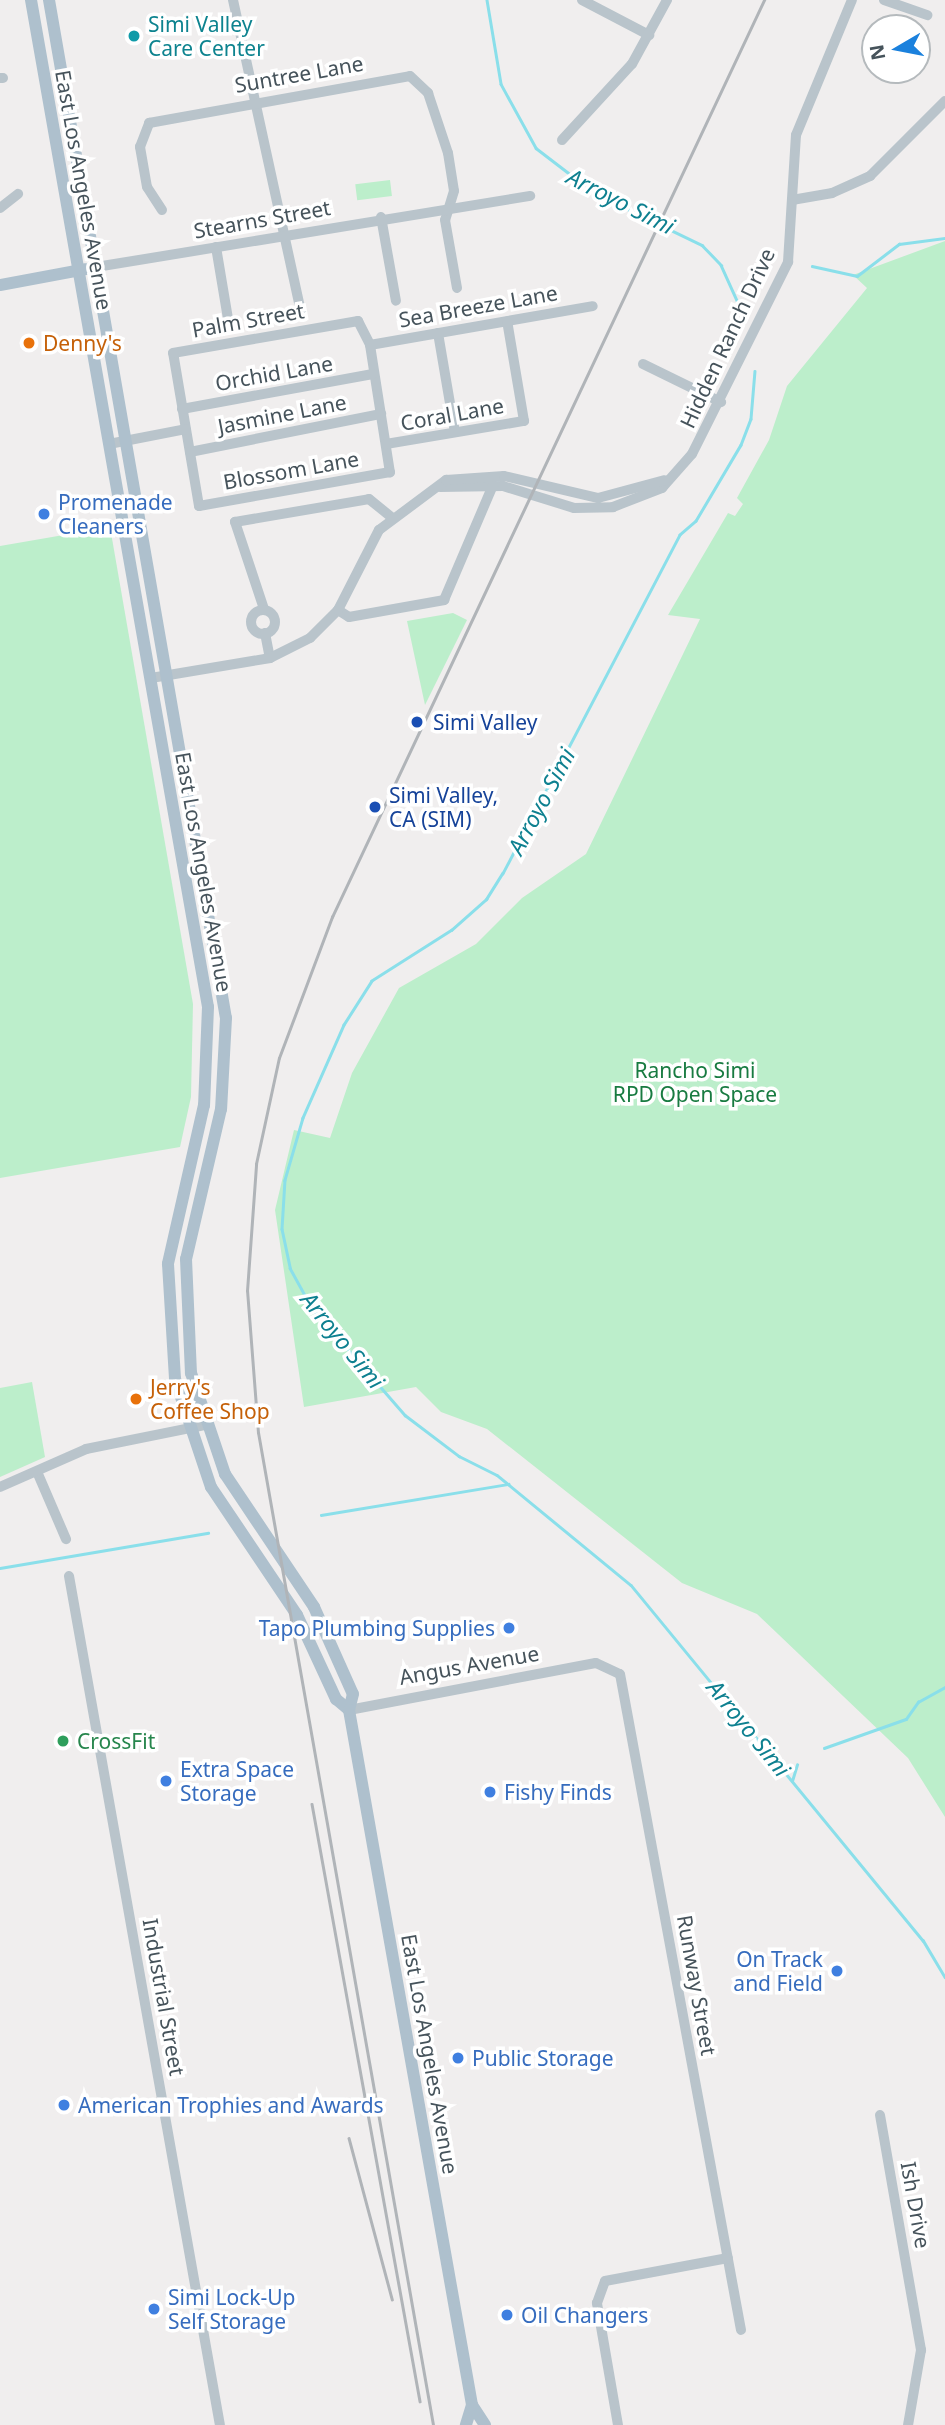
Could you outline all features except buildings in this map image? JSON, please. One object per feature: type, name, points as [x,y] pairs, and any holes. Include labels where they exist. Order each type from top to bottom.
[{"type":"main road","name":"East Los Angeles Avenue","points":[[31,0],[151,678],[209,1025],[204,1105],[168,1264],[170,1351],[187,1432],[228,1518],[297,1615],[336,1699],[349,1710]]},
{"type":"main road","name":"East Los Angeles Avenue","points":[[49,0],[226,1018],[221,1109],[191,1230],[184,1286],[187,1349],[205,1425],[237,1497],[328,1634],[353,1694],[349,1710],[472,2405],[485,2425]]},
{"type":"main road","name":"Stearns Street","points":[[0,285],[96,267]]},
{"type":"main road","name":"East Los Angeles Avenue","points":[[466,2425],[472,2405]]},
{"type":"street","points":[[233,0],[252,101],[285,234],[302,317]]},
{"type":"street","points":[[582,0],[649,36]]},
{"type":"street","points":[[562,140],[611,91],[649,36],[667,0]]},
{"type":"street","name":"Hidden Ranch Drive","points":[[440,487],[494,485],[585,509],[642,498],[692,454],[721,402],[788,262],[796,135],[852,0]]},
{"type":"street","points":[[884,0],[924,14]]},
{"type":"street","name":"Suntree Lane","points":[[162,210],[147,187],[142,132],[159,118],[410,76],[428,93],[447,153],[454,191],[449,206]]},
{"type":"street","points":[[792,200],[832,193],[870,176],[945,102]]},
{"type":"street","points":[[0,208],[18,194]]},
{"type":"street","name":"Stearns Street","points":[[96,267],[381,217],[530,196]]},
{"type":"street","points":[[449,206],[445,219],[457,288]]},
{"type":"street","points":[[381,217],[396,301]]},
{"type":"street","points":[[216,247],[229,325]]},
{"type":"street","name":"Sea Breeze Lane","points":[[370,345],[593,306]]},
{"type":"street","name":"Palm Street","points":[[199,506],[173,353],[358,321],[370,345]]},
{"type":"street","name":"Coral Lane","points":[[386,444],[524,421],[507,321]]},
{"type":"street","points":[[438,333],[455,432]]},
{"type":"street","points":[[370,345],[386,444]]},
{"type":"street","points":[[643,364],[721,402]]},
{"type":"street","name":"Orchid Lane","points":[[182,409],[373,374]]},
{"type":"street","name":"Jasmine Lane","points":[[190,452],[381,414]]},
{"type":"street","points":[[109,444],[186,429]]},
{"type":"street","name":"Blossom Lane","points":[[199,506],[390,472],[386,444]]},
{"type":"street","name":"Hidden Ranch Drive","points":[[151,678],[270,658],[310,638],[338,610],[372,541],[391,517],[456,477],[492,474],[597,498],[664,480]]},
{"type":"street","points":[[338,610],[349,617],[444,600],[494,485]]},
{"type":"street","points":[[270,658],[265,634],[275,621],[264,609],[235,522],[369,499],[391,517]]},
{"type":"street","points":[[264,609],[250,620],[254,631],[265,634]]},
{"type":"street","points":[[0,1487],[38,1474],[86,1450],[187,1432],[205,1425]]},
{"type":"street","points":[[38,1474],[66,1539]]},
{"type":"street","name":"Industrial Street","points":[[69,1576],[220,2425]]},
{"type":"street","name":"Angus Avenue","points":[[349,1710],[596,1663]]},
{"type":"street","name":"Runway Street","points":[[596,1663],[620,1674],[626,1690],[741,2330]]},
{"type":"street","name":"Ish Drive","points":[[880,2115],[920,2342],[908,2425]]},
{"type":"street","points":[[618,2425],[597,2303],[605,2281],[727,2258]]},
{"type":"green space","points":[[390,180],[392,196],[357,200],[355,184]]},
{"type":"green space","name":"Rancho Simi RPD Open Space","points":[[945,241],[945,1817],[908,1758],[757,1614],[682,1583],[487,1429],[441,1412],[416,1387],[304,1407],[275,1210],[294,1130],[330,1138],[352,1073],[399,988],[476,944],[522,898],[586,854],[700,619],[668,615],[728,513],[735,516],[743,504],[737,498],[769,440],[787,386],[867,288],[853,275]]},
{"type":"green space","points":[[110,527],[193,1004],[191,1097],[180,1147],[0,1178],[0,546]]},
{"type":"green space","points":[[453,613],[467,620],[425,705],[407,621]]},
{"type":"green space","points":[[32,1382],[45,1457],[0,1477],[0,1388]]},
{"type":"waterway","name":"Arroyo Simi","points":[[487,0],[501,84],[536,148],[596,194],[702,245],[721,265],[744,316]]},
{"type":"waterway","points":[[812,266],[857,276],[899,244],[945,238]]},
{"type":"waterway","name":"Arroyo Simi","points":[[755,371],[751,419],[741,445],[696,521],[680,535],[487,899],[452,930],[372,981],[344,1025],[303,1118],[285,1180],[282,1229],[290,1268],[312,1308],[405,1415],[459,1456],[497,1475],[631,1585],[923,1940],[945,1977]]},
{"type":"waterway","points":[[321,1515],[508,1484]]},
{"type":"waterway","points":[[0,1568],[208,1533]]},
{"type":"waterway","points":[[824,1748],[906,1719],[918,1702],[945,1687]]},
{"type":"waterway","points":[[792,1781],[797,1765]]},
{"type":"railway","points":[[433,2425],[258,1433],[247,1291],[256,1164],[279,1058],[332,917],[764,0]]},
{"type":"railway","points":[[312,1804],[420,2401]]},
{"type":"railway","points":[[349,2138],[392,2299]]},
{"type":"place","name":"Simi Valley Care Center","points":[[134,36]]},
{"type":"place","name":"Denny's","points":[[29,343]]},
{"type":"place","name":"Promenade Cleaners","points":[[44,514]]},
{"type":"place","name":"Simi Valley","points":[[417,722]]},
{"type":"place","name":"Simi Valley, CA (SIM)","points":[[375,807]]},
{"type":"place","name":"Jerry's Coffee Shop","points":[[136,1399]]},
{"type":"place","name":"Tapo Plumbing Supplies","points":[[509,1628]]},
{"type":"place","name":"CrossFit","points":[[63,1741]]},
{"type":"place","name":"Extra Space Storage","points":[[166,1781]]},
{"type":"place","name":"Fishy Finds","points":[[490,1792]]},
{"type":"place","name":"On Track and Field","points":[[837,1971]]},
{"type":"place","name":"Public Storage","points":[[458,2058]]},
{"type":"place","name":"American Trophies and Awards","points":[[64,2105]]},
{"type":"place","name":"Simi Lock-Up Self Storage","points":[[154,2309]]},
{"type":"place","name":"Oil Changers","points":[[507,2315]]}]
